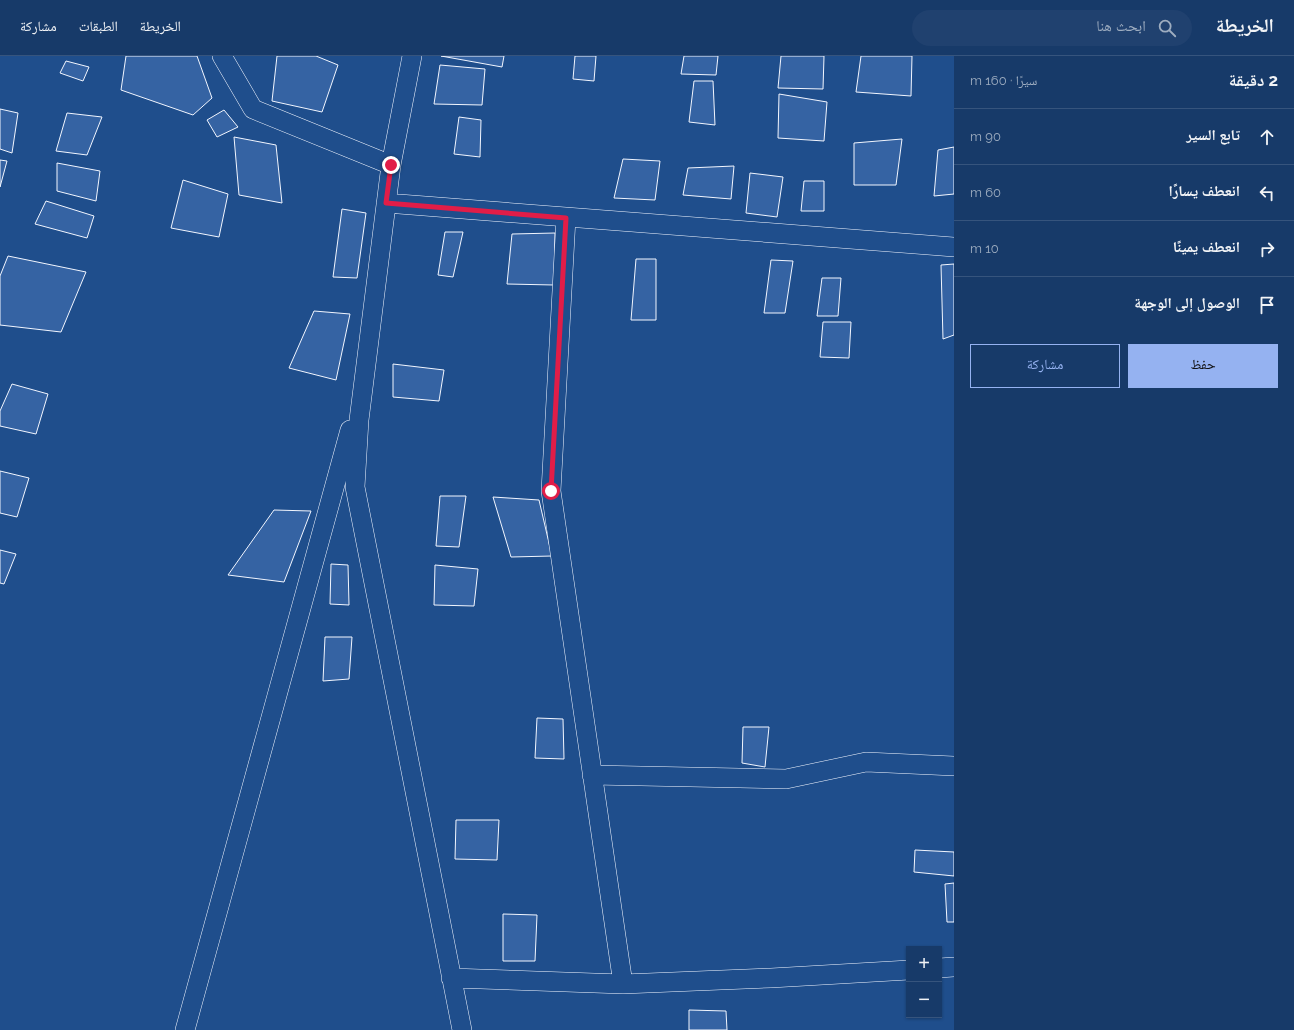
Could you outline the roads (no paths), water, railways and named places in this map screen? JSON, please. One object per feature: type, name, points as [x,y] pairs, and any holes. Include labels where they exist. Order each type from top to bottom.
[{"type":"street","points":[[222,56],[252,110],[391,165]]},
{"type":"street","points":[[412,56],[391,165],[359,420],[355,487],[462,1030]]},
{"type":"street","points":[[386,203],[954,247]]},
{"type":"street","points":[[566,218],[551,491],[623,984]]},
{"type":"street","points":[[186,1030],[364,380]]},
{"type":"street","points":[[592,775],[786,779],[866,762],[954,766]]},
{"type":"street","points":[[942,968],[954,967]]},
{"type":"street","points":[[452,978],[623,984],[771,978],[906,970]]}]
